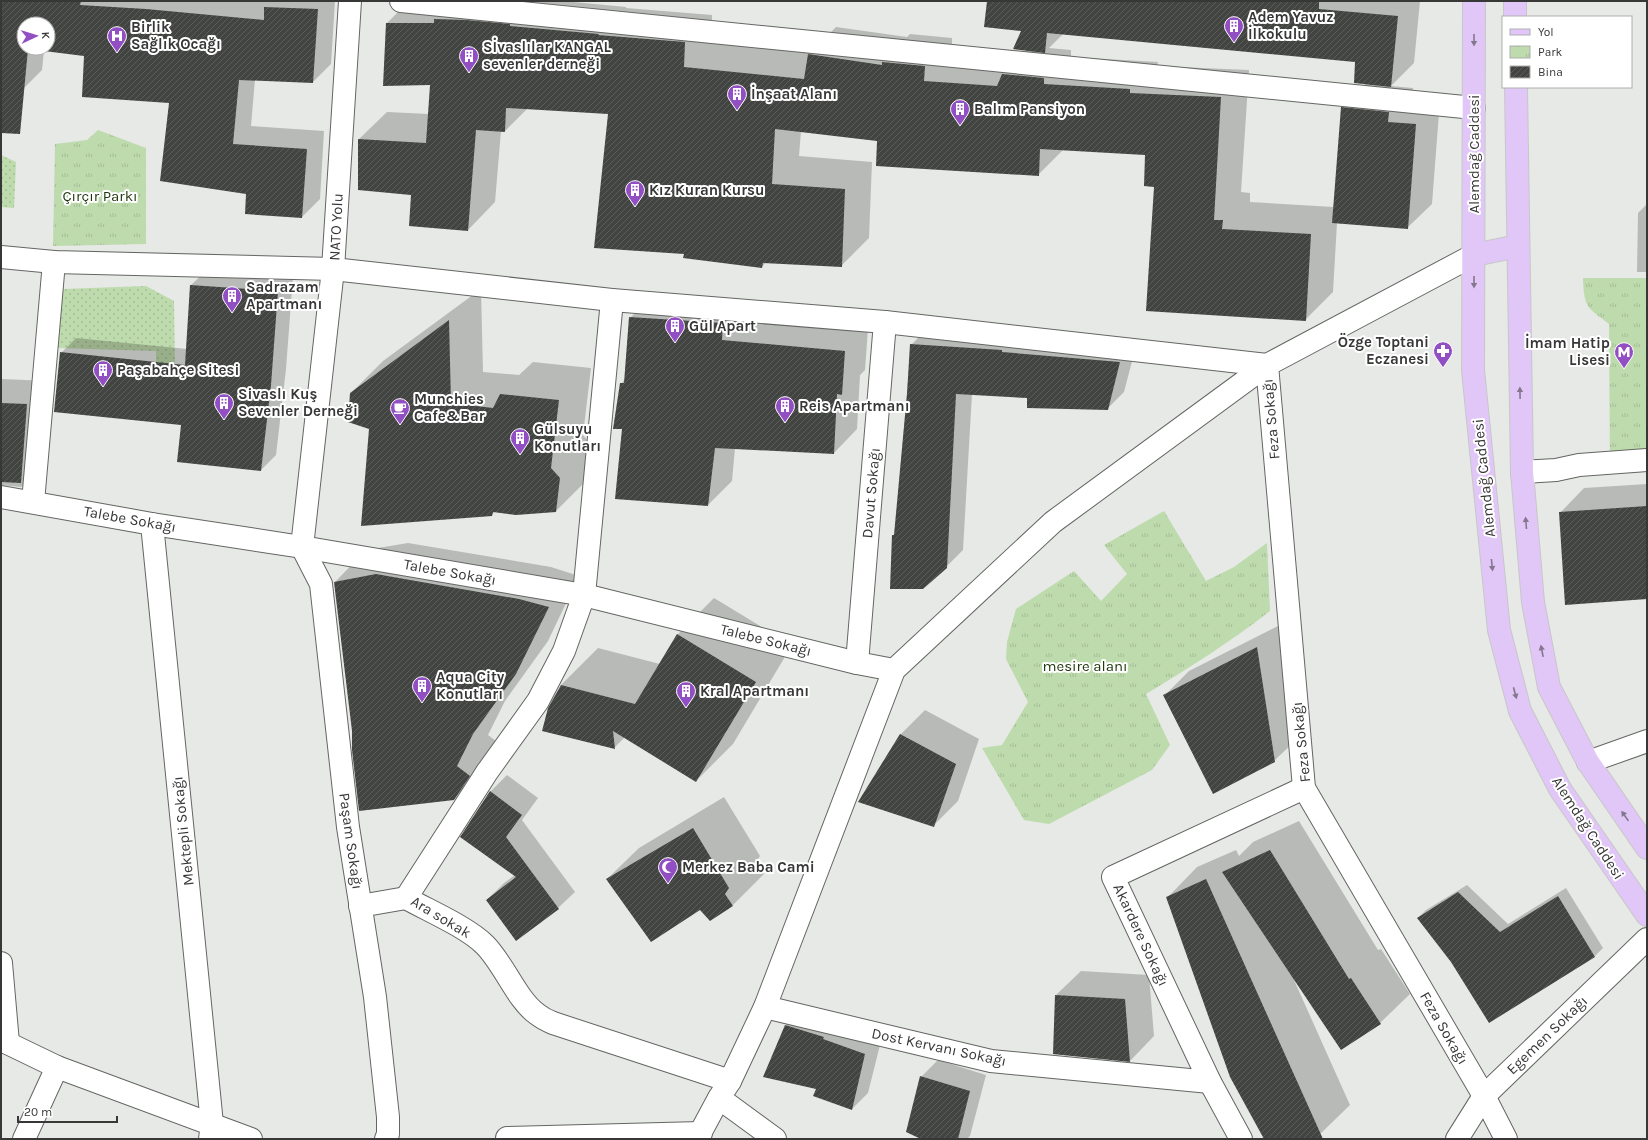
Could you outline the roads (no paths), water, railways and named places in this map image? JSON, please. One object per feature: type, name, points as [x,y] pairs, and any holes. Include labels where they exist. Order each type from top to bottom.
[{"type":"main road","name":"Alemdağ Caddesi","points":[[1474,1],[1473,370],[1501,637],[1520,711],[1560,789],[1647,915]]},
{"type":"main road","points":[[1515,1],[1515,16]]},
{"type":"main road","points":[[1516,88],[1522,472],[1532,602],[1549,687],[1588,762],[1647,848]]},
{"type":"main road","points":[[1474,255],[1518,246]]},
{"type":"street","name":"NATO Yolu","points":[[302,547],[333,269],[350,1]]},
{"type":"street","points":[[401,1],[1474,108]]},
{"type":"street","points":[[507,1138],[699,1136],[724,1090],[765,1007],[894,670],[1053,522],[1267,365],[1474,255]]},
{"type":"street","points":[[1,257],[54,262],[333,269],[612,300],[885,322],[1267,365]]},
{"type":"street","points":[[33,502],[54,262]]},
{"type":"street","name":"Ara sokak","points":[[612,300],[584,595],[564,651],[538,701],[486,772],[406,898],[464,930],[485,945],[503,968],[526,1003],[536,1014],[553,1024],[724,1090],[775,1139]]},
{"type":"street","name":"Davut Sokağı","points":[[857,663],[885,322]]},
{"type":"street","name":"Feza Sokağı","points":[[1267,365],[1304,788],[1484,1096],[1506,1139]]},
{"type":"street","points":[[1522,472],[1556,470],[1579,465],[1647,460]]},
{"type":"street","name":"Talebe Sokağı","points":[[1,497],[152,524],[302,547],[584,595],[857,663],[894,670]]},
{"type":"street","name":"Mektepli Sokağı","points":[[152,524],[211,1131]]},
{"type":"street","name":"Paşam Sokağı","points":[[302,547],[321,584],[348,827],[375,997],[388,1117],[388,1134],[386,1139]]},
{"type":"street","points":[[1588,762],[1647,741]]},
{"type":"street","name":"Akardere Sokağı","points":[[1242,1139],[1210,1082],[1113,876],[1304,788]]},
{"type":"street","points":[[360,906],[406,898]]},
{"type":"street","name":"Egemen Sokağı","points":[[1457,1139],[1484,1096],[1647,939]]},
{"type":"street","points":[[1,963],[4,1042],[57,1067],[211,1131],[251,1139]]},
{"type":"street","name":"Dost Kervanı Sokağı","points":[[765,1007],[991,1061],[1210,1082]]},
{"type":"street","points":[[24,1139],[57,1067]]},
{"type":"place","name":"Adem Yavuz İlkokulu","points":[[1234,43]]},
{"type":"place","name":"Birlik Sağlık Ocağı","points":[[117,53]]},
{"type":"place","name":"Sİvaslılar KANGAL sevenler derneği","points":[[469,73]]},
{"type":"place","name":"İnşaat Alanı","points":[[737,111]]},
{"type":"place","name":"Balım Pansiyon","points":[[960,126]]},
{"type":"place","name":"Kız Kuran Kursu","points":[[635,207]]},
{"type":"place","name":"Sadrazam Apartmanı","points":[[232,313]]},
{"type":"place","name":"Gül Apart","points":[[675,343]]},
{"type":"place","name":"Özge Toptani Eczanesi","points":[[1443,368]]},
{"type":"place","name":"İmam Hatip Lisesi","points":[[1624,369]]},
{"type":"place","name":"Paşabahçe Sitesi","points":[[103,387]]},
{"type":"place","name":"Sivaslı Kuş Sevenler Derneği","points":[[224,420]]},
{"type":"place","name":"Reis Apartmanı","points":[[785,423]]},
{"type":"place","name":"Munchies Cafe&Bar","points":[[400,425]]},
{"type":"place","name":"Gülsuyu Konutları","points":[[520,455]]},
{"type":"place","name":"Aqua City Konutları","points":[[422,703]]},
{"type":"place","name":"Kral Apartmanı","points":[[686,708]]},
{"type":"place","name":"Merkez Baba Cami","points":[[668,884]]},
{"type":"park label","name":"Çırçır Parkı","points":[[100,196]]},
{"type":"park label","name":"mesire alanı","points":[[1085,666]]}]
